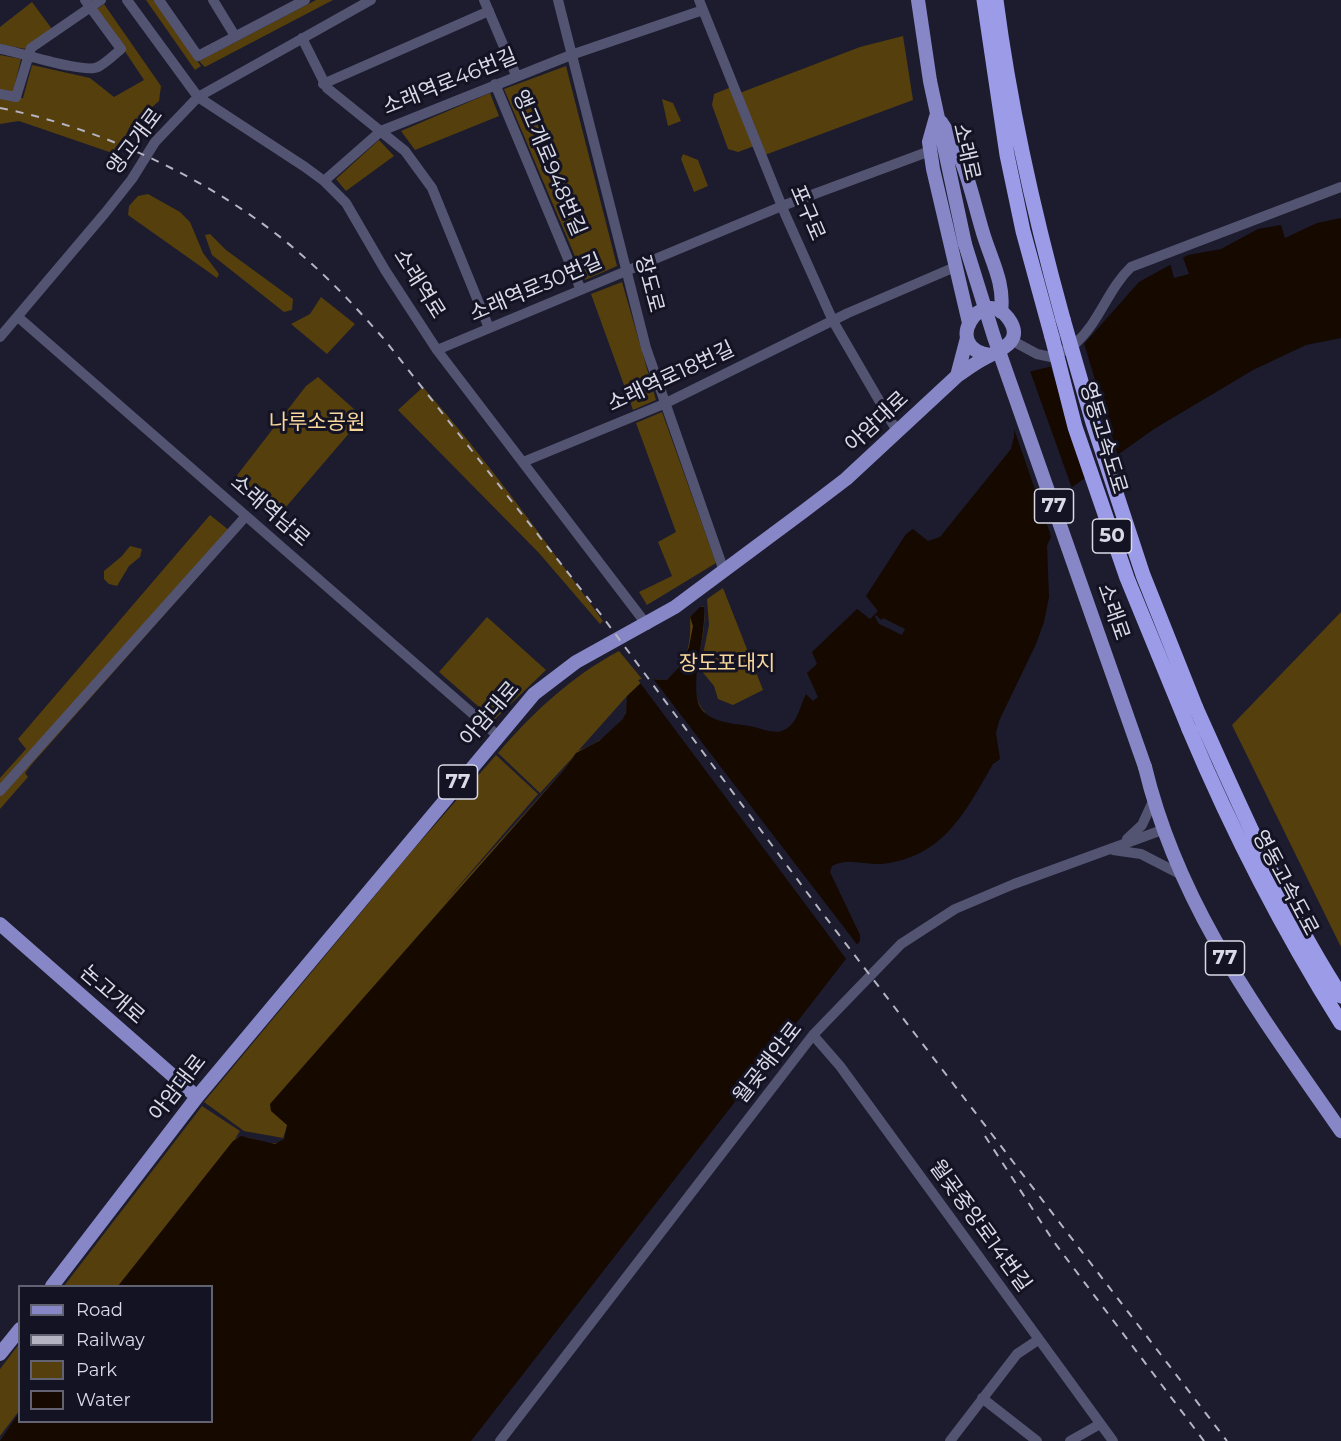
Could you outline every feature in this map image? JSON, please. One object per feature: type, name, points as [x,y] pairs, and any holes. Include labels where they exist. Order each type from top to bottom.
[{"type":"highway","name":"영동고속도로","points":[[984,0],[1007,154],[1023,231],[1075,427],[1127,578],[1228,821],[1304,964],[1341,1023]]},
{"type":"highway","name":"영동고속도로","points":[[996,0],[1021,153],[1038,229],[1093,423],[1143,575],[1196,708],[1254,835],[1317,960],[1341,996]]},
{"type":"main road","name":"소래로","points":[[918,0],[936,115],[965,244],[991,326],[1145,767],[1162,830],[1180,874],[1209,932],[1265,1021],[1341,1131]]},
{"type":"main road","points":[[936,115],[929,142],[930,151],[939,203],[969,322],[957,376]]},
{"type":"main road","points":[[936,115],[953,139],[967,171],[982,231],[1004,294],[1001,312]]},
{"type":"main road","points":[[969,322],[980,312],[994,309],[1001,312],[1011,323],[1011,340]]},
{"type":"main road","points":[[967,338],[976,350],[990,355]]},
{"type":"main road","name":"77","points":[[990,355],[1004,350],[1011,340]]},
{"type":"main road","name":"아암대로","points":[[54,1285],[197,1097],[497,735],[534,694],[576,662],[675,608],[846,479],[957,376],[990,355]]},
{"type":"main road","name":"논고개로","points":[[0,924],[197,1097]]},
{"type":"main road","points":[[0,1354],[18,1332]]},
{"type":"street","points":[[0,94],[16,97],[31,48],[87,4],[101,0]]},
{"type":"street","name":"소래역로","points":[[128,0],[198,97],[324,181],[346,203],[385,270],[438,350],[647,625]]},
{"type":"street","points":[[159,0],[198,56],[305,0]]},
{"type":"street","points":[[213,0],[236,36]]},
{"type":"street","name":"앵고개로","points":[[0,337],[132,179],[155,142],[198,97],[371,0]]},
{"type":"street","name":"장도로","points":[[558,0],[625,272],[664,404],[724,571]]},
{"type":"street","points":[[0,49],[28,54],[81,70],[97,68],[121,49],[87,4]]},
{"type":"street","points":[[323,84],[486,5]]},
{"type":"street","name":"앵고개로948번길","points":[[486,5],[516,75]]},
{"type":"street","name":"소래역로46번길","points":[[324,181],[381,131],[516,75],[701,5]]},
{"type":"street","name":"포구로","points":[[701,5],[782,206],[833,321],[898,433]]},
{"type":"street","points":[[302,38],[323,84],[405,152],[432,188],[489,328]]},
{"type":"street","name":"앵고개로948번길","points":[[495,84],[581,290]]},
{"type":"street","name":"소래역로30번길","points":[[438,350],[782,206],[930,151]]},
{"type":"street","points":[[1011,340],[1037,354],[1051,357],[1074,344],[1094,322],[1119,278],[1131,267],[1341,188]]},
{"type":"street","name":"소래역로18번길","points":[[523,462],[664,404],[833,321],[955,267]]},
{"type":"street","name":"소래역남로","points":[[18,316],[497,735]]},
{"type":"street","points":[[0,791],[246,516]]},
{"type":"street","points":[[1113,848],[1142,825],[1153,801]]},
{"type":"street","name":"월곶해안로","points":[[500,1441],[813,1035],[901,944],[955,909],[1014,884],[1162,830]]},
{"type":"street","points":[[1113,848],[1141,854],[1180,874]]},
{"type":"street","name":"월곶중앙로14번길","points":[[813,1035],[840,1066],[1113,1441]]},
{"type":"street","points":[[950,1441],[1017,1354],[1038,1340]]},
{"type":"street","points":[[982,1398],[1022,1437],[1037,1441]]},
{"type":"street","points":[[1070,1441],[1100,1424]]},
{"type":"green space","points":[[146,0],[154,0],[201,66],[195,70]]},
{"type":"green space","points":[[316,0],[333,0],[205,67],[199,61]]},
{"type":"green space","points":[[32,2],[52,29],[25,49],[0,44],[0,27]]},
{"type":"green space","points":[[104,4],[161,86],[159,101],[129,128],[118,155],[19,121],[0,124],[0,95],[23,98],[32,65],[90,78],[114,97],[144,80],[97,9]]},
{"type":"green space","points":[[903,36],[913,100],[762,156],[757,145],[738,152],[728,149],[712,105],[714,94],[734,86],[737,94],[860,47]]},
{"type":"green space","points":[[0,55],[21,59],[13,92],[0,90]]},
{"type":"green space","points":[[566,66],[617,266],[585,280],[504,89]]},
{"type":"green space","points":[[490,93],[499,116],[415,150],[401,131]]},
{"type":"green space","points":[[662,99],[673,103],[681,121],[668,126]]},
{"type":"green space","points":[[379,140],[394,156],[346,191],[336,179]]},
{"type":"green space","points":[[683,154],[698,160],[708,186],[694,192],[681,159]]},
{"type":"green space","points":[[148,194],[180,212],[190,222],[203,253],[219,274],[217,278],[128,215],[129,206],[138,196]]},
{"type":"green space","points":[[210,234],[226,250],[293,299],[292,310],[284,312],[212,255],[205,235]]},
{"type":"green space","points":[[622,282],[656,400],[633,410],[591,294]]},
{"type":"green space","points":[[321,297],[355,324],[327,354],[291,324],[310,314]]},
{"type":"green space","name":"나루소공원","points":[[318,377],[363,417],[274,521],[233,483],[306,386]]},
{"type":"green space","points":[[423,387],[516,502],[603,621],[600,624],[539,553],[398,410]]},
{"type":"green space","points":[[662,412],[716,563],[647,605],[639,592],[672,576],[658,542],[676,532],[636,423]]},
{"type":"green space","points":[[210,515],[235,535],[32,764],[25,773],[28,777],[0,809],[0,778],[26,749],[18,739]]},
{"type":"green space","points":[[130,546],[142,549],[140,557],[129,566],[117,586],[109,584],[104,579],[104,571]]},
{"type":"green space","name":"장도포대지","points":[[723,588],[763,690],[733,705],[718,699],[714,686],[700,669],[709,625],[707,599]]},
{"type":"green space","points":[[703,606],[703,632],[696,689],[698,702],[705,712],[213,1285],[65,1285],[202,1106],[240,1131],[235,1139],[247,1137],[272,1143],[284,1139],[287,1127],[283,1138],[244,1131],[204,1102],[412,851],[496,755],[538,794],[444,903],[563,771],[572,758],[540,793],[498,753],[525,724],[569,684],[619,651],[642,679],[667,680],[684,659],[690,635],[690,617]],"holes":[[[627,696],[627,708],[617,727],[598,741],[578,751]]]},
{"type":"green space","points":[[1341,612],[1341,947],[1232,725]]},
{"type":"green space","points":[[487,617],[546,670],[494,720],[439,672]]},
{"type":"green space","points":[[18,1345],[18,1412],[0,1436],[0,1369]]},
{"type":"water","points":[[1341,218],[1341,338],[1306,345],[1253,370],[1154,429],[1071,488],[1047,546],[1049,597],[1044,622],[1036,644],[999,721],[996,733],[1000,759],[993,764],[962,815],[937,842],[922,852],[903,860],[882,864],[844,862],[832,866],[830,872],[860,935],[860,941],[471,1441],[0,1441],[18,1414],[18,1423],[213,1423],[213,1285],[119,1285],[233,1141],[241,1136],[275,1144],[284,1139],[287,1125],[271,1111],[270,1104],[563,771],[576,753],[599,741],[622,720],[626,713],[627,696],[645,679],[667,680],[681,665],[689,647],[693,626],[690,617],[700,607],[704,607],[704,619],[696,686],[697,698],[704,712],[718,720],[772,732],[786,729],[796,718],[806,694],[813,701],[818,697],[807,673],[817,664],[812,652],[857,609],[870,619],[878,611],[866,596],[906,534],[913,529],[928,541],[940,537],[1011,449],[1014,437],[1017,382],[1028,372],[1053,366],[1084,344],[1139,282],[1188,255],[1221,249],[1258,229],[1281,225],[1285,238],[1317,223]]},
{"type":"pier","points":[[1182,255],[1189,274],[1174,278],[1170,263]]},
{"type":"pier","points":[[1083,340],[1118,456],[1086,479],[1050,364]]},
{"type":"pier","points":[[1029,368],[1073,491],[1052,539],[1012,423],[1014,381],[1021,372]]},
{"type":"pier","points":[[876,615],[881,620],[883,618],[905,629],[902,635],[879,624]]},
{"type":"pier","points":[[651,676],[859,947],[847,960],[638,680]]},
{"type":"railway","points":[[0,108],[40,117],[122,145],[200,184],[237,206],[272,231],[315,267],[355,307],[384,339],[602,616],[820,910],[1227,1441]]},
{"type":"railway","points":[[985,1136],[1054,1242],[1204,1441]]}]
